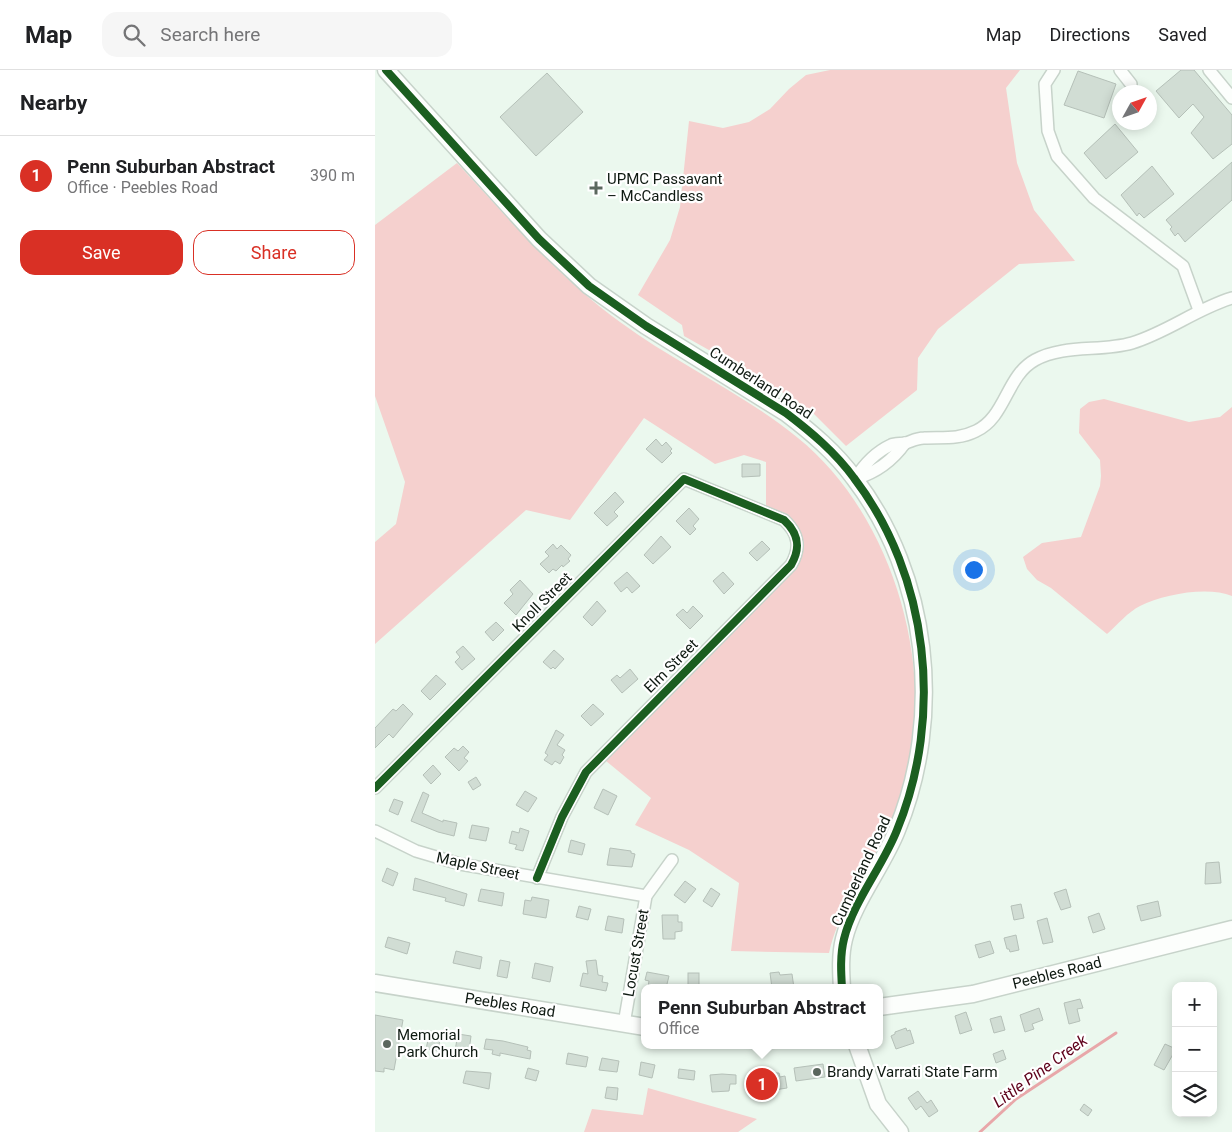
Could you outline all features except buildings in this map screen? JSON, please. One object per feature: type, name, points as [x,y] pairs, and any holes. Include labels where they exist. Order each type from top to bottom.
[{"type":"street","name":"Cumberland Road","points":[[387,70],[539,238],[576,274],[646,326],[786,413],[823,443],[855,479],[885,527],[907,578],[920,638],[923,718],[914,776],[897,830],[844,938],[841,966],[842,984]]},
{"type":"street","points":[[1054,70],[1045,84],[1048,131],[1057,156],[1094,198],[1183,266],[1199,310]]},
{"type":"street","points":[[1120,70],[1131,84]]},
{"type":"street","points":[[1209,70],[1232,98]]},
{"type":"street","points":[[855,479],[870,474],[898,453],[905,443],[923,438],[967,436],[985,426],[998,411],[1013,382],[1035,360],[1061,351],[1108,348],[1132,343],[1167,329],[1199,310],[1232,298]]},
{"type":"street","name":"Knoll Street","points":[[375,788],[684,479],[743,502]]},
{"type":"street","name":"Elm Street","points":[[537,878],[568,804],[585,772],[787,570],[795,559],[797,542],[789,525],[777,516],[743,502]]},
{"type":"street","name":"Maple Street","points":[[375,831],[403,846],[431,856],[537,878],[646,896]]},
{"type":"street","name":"Locust Street","points":[[624,1024],[646,896],[672,860]]},
{"type":"street","name":"Peebles Road","points":[[883,1006],[973,994],[1232,929]]},
{"type":"street","name":"Peebles Road","points":[[375,983],[641,1026]]},
{"type":"street","points":[[858,1049],[879,1104],[900,1132]]},
{"type":"shaded area","points":[[830,70],[1020,70],[1006,88],[1017,163],[1034,210],[1075,261],[1019,264],[938,329],[918,358],[917,390],[846,446],[810,410],[771,385],[684,336],[682,325],[638,295],[670,240],[680,207],[689,121],[723,128],[749,122],[770,109],[806,75]]},
{"type":"shaded area","points":[[457,163],[535,247],[597,305],[664,352],[755,407],[798,438],[827,466],[853,498],[874,533],[891,572],[904,612],[912,652],[915,693],[914,733],[906,780],[897,811],[878,854],[843,914],[829,953],[731,951],[739,883],[689,850],[635,825],[651,798],[600,756],[787,570],[796,536],[766,511],[766,462],[744,455],[715,464],[644,418],[570,520],[526,510],[375,644],[375,542],[396,524],[405,482],[375,396],[375,225]]},
{"type":"shaded area","points":[[1104,399],[1189,422],[1220,417],[1232,407],[1232,596],[1222,593],[1199,592],[1161,598],[1140,606],[1127,615],[1107,634],[1051,588],[1037,580],[1027,569],[1023,557],[1042,543],[1081,537],[1100,486],[1101,476],[1100,460],[1079,433],[1080,409],[1089,402]]},
{"type":"shaded area","points":[[648,1088],[757,1119],[738,1132],[584,1132],[592,1109],[643,1115]]},
{"type":"waterway","name":"Little Pine Creek","points":[[980,1132],[1016,1099],[1116,1033]]},
{"type":"cycle path","points":[[386,70],[539,239],[589,286],[646,326],[795,420],[839,460],[854,478],[879,517],[899,558],[913,602],[921,648],[924,694],[921,741],[912,786],[897,830],[848,925],[842,951],[842,984]]},
{"type":"cycle path","points":[[375,788],[684,479],[784,520],[793,531],[797,541],[796,553],[791,565],[586,772],[562,817],[537,878]]},
{"type":"place","name":"UPMC Passavant – McCandless","points":[[596,188]]},
{"type":"place","name":"Memorial Park Church","points":[[387,1044]]},
{"type":"place","name":"Brandy Varrati State Farm","points":[[817,1072]]},
{"type":"place","name":"Penn Suburban Abstract","points":[[762,1084]]}]
